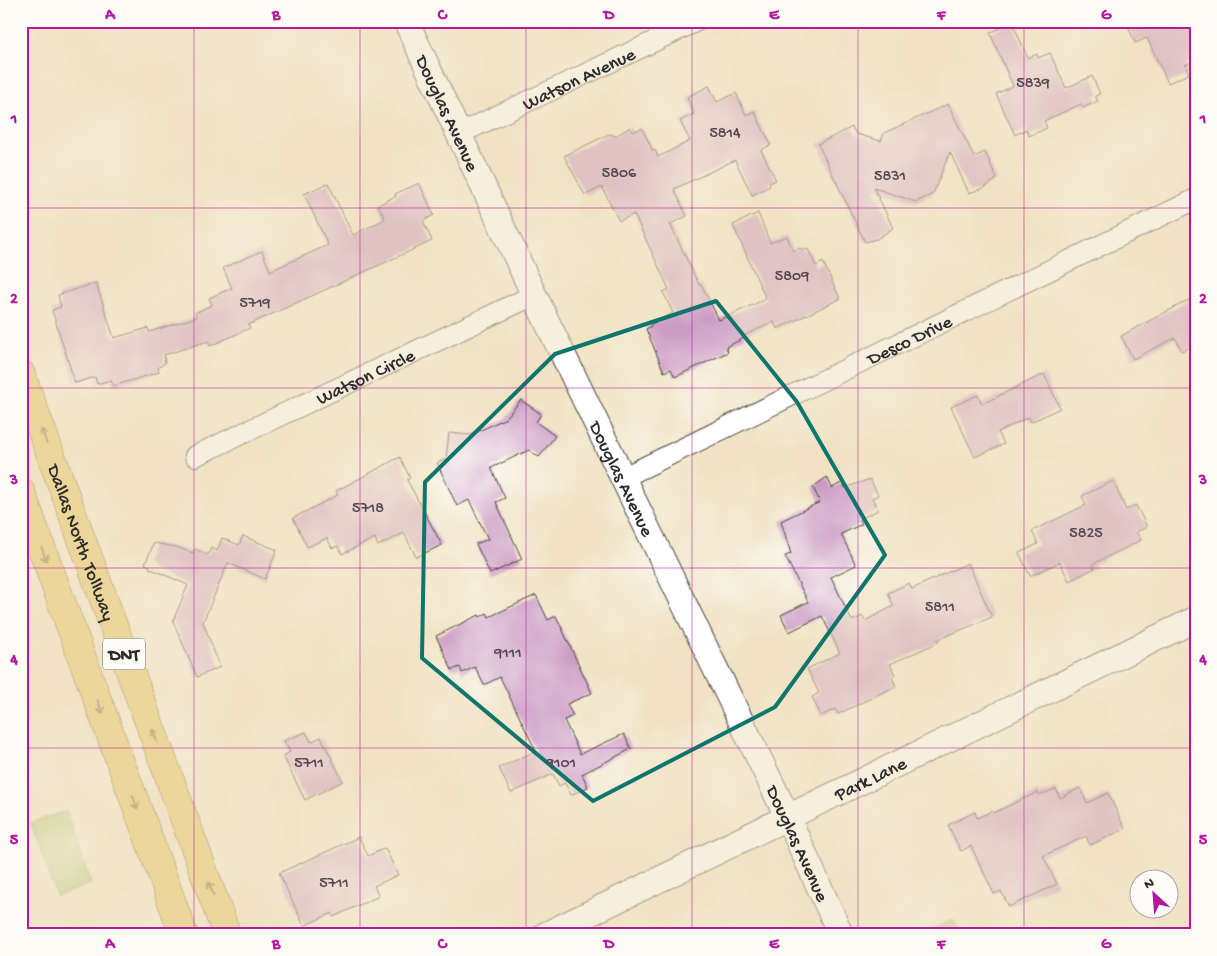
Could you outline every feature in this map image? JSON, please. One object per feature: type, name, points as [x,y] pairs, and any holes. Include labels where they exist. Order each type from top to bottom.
[{"type":"highway","name":"Dallas North Tollway","points":[[21,374],[228,935]]},
{"type":"highway","name":"DNT","points":[[21,492],[184,935]]},
{"type":"street","name":"Douglas Avenue","points":[[406,21],[622,478],[787,816],[841,935]]},
{"type":"street","name":"Watson Avenue","points":[[459,134],[697,21]]},
{"type":"street","name":"Desco Drive","points":[[622,478],[1196,199]]},
{"type":"street","name":"Watson Circle","points":[[194,456],[534,294]]},
{"type":"street","name":"Park Lane","points":[[545,935],[1196,619]]},
{"type":"highlighted area","points":[[716,301],[797,402],[885,555],[775,707],[593,801],[422,658],[425,482],[555,354]]},
{"type":"green space","points":[[66,811],[91,884],[56,896],[31,823]]},
{"type":"green space","points":[[953,919],[961,935],[921,935]]},
{"type":"building","points":[[1126,21],[1196,21],[1196,60],[1185,65],[1189,74],[1168,83],[1147,38],[1135,43]]},
{"type":"building","points":[[1012,22],[1028,58],[1037,54],[1038,58],[1050,53],[1066,88],[1092,76],[1100,94],[1095,96],[1098,101],[1083,108],[1081,104],[1044,121],[1047,128],[1029,136],[1026,129],[1015,135],[996,94],[1013,86],[990,33]]},
{"type":"building","points":[[709,86],[717,102],[736,93],[746,115],[754,111],[771,145],[761,150],[776,180],[769,183],[770,186],[752,195],[735,160],[674,189],[687,216],[670,224],[699,285],[701,284],[719,320],[766,299],[733,225],[758,213],[770,243],[787,236],[793,251],[800,248],[808,249],[816,266],[823,262],[840,299],[777,329],[774,322],[743,336],[744,338],[726,347],[728,352],[675,377],[671,369],[664,372],[646,329],[673,313],[663,292],[669,289],[634,214],[619,221],[602,187],[585,195],[564,156],[609,134],[616,136],[630,127],[633,132],[642,128],[658,157],[690,141],[680,121],[694,114],[687,97]]},
{"type":"building","points":[[948,104],[974,157],[985,152],[997,179],[984,188],[969,193],[950,152],[933,194],[916,202],[874,188],[893,228],[877,239],[865,242],[818,144],[852,127],[856,134],[881,141],[884,133]]},
{"type":"building","points":[[328,183],[353,235],[385,219],[378,205],[396,196],[395,194],[419,183],[434,215],[423,221],[432,241],[248,325],[250,328],[210,346],[208,341],[164,355],[165,363],[158,368],[159,372],[113,386],[111,380],[97,384],[95,377],[75,383],[52,310],[61,307],[58,295],[96,283],[114,338],[148,328],[149,332],[197,317],[195,313],[212,305],[209,298],[232,288],[223,268],[262,251],[270,271],[328,245],[304,194]]},
{"type":"building","points":[[1196,296],[1196,344],[1182,351],[1175,338],[1133,359],[1121,336]]},
{"type":"building","points":[[1044,374],[1060,408],[1031,422],[1029,417],[998,432],[1004,444],[975,457],[951,407],[978,395],[982,404]]},
{"type":"building","points":[[521,400],[541,414],[536,422],[555,436],[539,457],[529,450],[491,468],[505,498],[496,502],[522,559],[490,574],[476,544],[488,539],[469,500],[457,506],[437,463],[446,459],[449,433],[471,435],[506,418]]},
{"type":"building","points":[[400,457],[410,478],[407,480],[442,545],[416,557],[404,533],[378,546],[375,538],[342,554],[338,546],[332,548],[327,538],[307,547],[293,518],[338,495],[336,491]]},
{"type":"building","points":[[827,477],[832,488],[843,482],[845,488],[870,479],[878,495],[872,498],[878,510],[860,519],[862,524],[841,534],[856,565],[831,577],[852,621],[862,616],[865,621],[894,606],[888,593],[909,583],[912,589],[968,563],[992,617],[937,640],[939,642],[890,664],[895,675],[892,677],[896,686],[838,714],[835,709],[821,716],[812,697],[819,693],[807,669],[840,653],[822,616],[789,632],[781,615],[808,602],[785,556],[791,554],[781,521],[820,502],[813,487]]},
{"type":"building","points":[[1113,481],[1126,510],[1136,505],[1147,527],[1136,532],[1141,540],[1093,564],[1095,568],[1069,581],[1060,562],[1030,576],[1019,553],[1038,544],[1032,531],[1086,505],[1082,496]]},
{"type":"building","points":[[243,536],[277,550],[265,579],[228,563],[203,622],[220,667],[197,677],[173,621],[188,585],[149,568],[150,566],[145,564],[154,543],[176,547],[193,553],[195,549],[208,555],[211,548],[217,551],[222,538],[239,545]]},
{"type":"building","points":[[536,595],[548,620],[556,616],[592,693],[567,704],[573,716],[564,720],[580,754],[624,734],[631,749],[582,774],[588,787],[571,795],[565,783],[559,786],[553,774],[511,793],[499,768],[536,751],[500,677],[484,685],[475,667],[462,673],[460,667],[452,670],[436,636],[479,615],[480,617],[487,613],[489,617]]},
{"type":"building","points":[[306,732],[311,742],[321,737],[343,781],[305,800],[283,756],[290,752],[284,741]]},
{"type":"building","points":[[1080,788],[1087,803],[1108,793],[1125,829],[1090,845],[1086,836],[1043,856],[1057,884],[1009,907],[1001,891],[994,894],[971,846],[961,851],[948,825],[975,812],[977,818],[992,811],[993,813],[1038,792],[1039,795],[1056,789],[1060,798]]},
{"type":"building","points":[[359,837],[368,856],[385,848],[398,875],[374,886],[379,896],[333,917],[332,913],[304,926],[279,873]]}]
